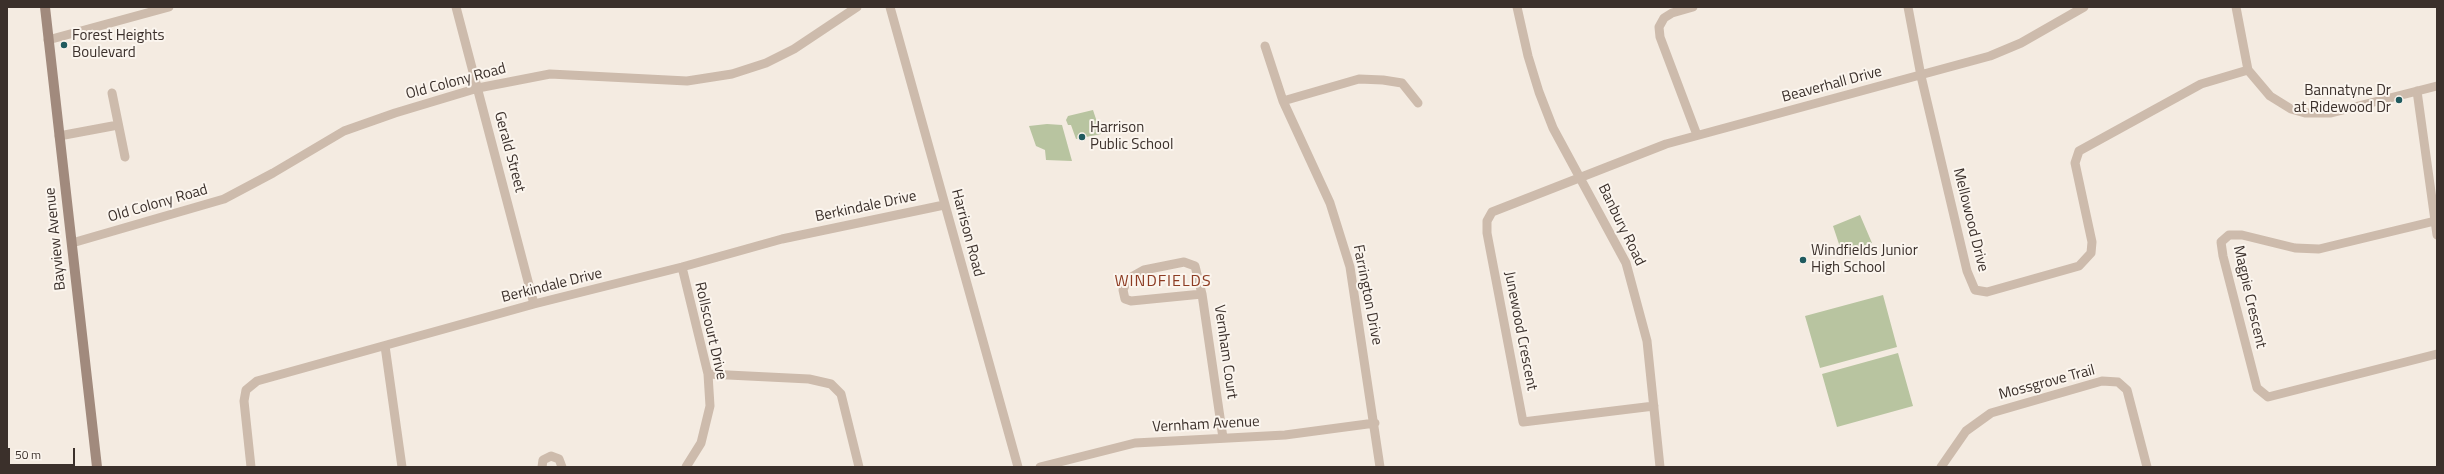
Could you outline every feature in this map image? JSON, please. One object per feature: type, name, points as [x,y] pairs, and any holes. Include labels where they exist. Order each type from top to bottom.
[{"type":"main road","name":"Bayview Avenue","points":[[44,7],[97,467]]},
{"type":"street","points":[[48,40],[169,7]]},
{"type":"street","name":"Gerald Street","points":[[456,7],[534,304]]},
{"type":"street","name":"Old Colony Road","points":[[72,243],[224,199],[273,173],[344,131],[395,113],[478,88],[550,74],[687,81],[732,74],[766,63],[794,49],[857,7]]},
{"type":"street","name":"Harrison Road","points":[[890,7],[1018,467]]},
{"type":"street","name":"Banbury Road","points":[[1517,7],[1528,56],[1539,92],[1554,128],[1626,263],[1647,341],[1660,467]]},
{"type":"street","points":[[1693,7],[1672,13],[1664,18],[1659,27],[1660,36],[1697,135]]},
{"type":"street","points":[[1908,7],[1921,76]]},
{"type":"street","name":"Beaverhall Drive","points":[[1581,177],[1636,155],[1697,135],[1921,76],[2007,50],[2084,7]]},
{"type":"street","points":[[2236,7],[2248,70],[2270,96],[2291,109],[2305,113],[2331,113],[2437,86]]},
{"type":"street","name":"Farrington Drive","points":[[1266,46],[1283,101],[1330,203],[1350,267],[1375,423],[1380,467]]},
{"type":"street","name":"Mellowood Drive","points":[[1921,76],[1967,271],[1975,290],[1987,292],[2078,266],[2091,253],[2091,235],[2075,163],[2079,151],[2202,84],[2248,70]]},
{"type":"street","points":[[1283,101],[1358,80],[1383,80],[1402,83],[1418,104]]},
{"type":"street","points":[[2417,91],[2437,235]]},
{"type":"street","points":[[112,93],[125,157]]},
{"type":"street","points":[[60,136],[118,125]]},
{"type":"street","name":"Junewood Crescent","points":[[1581,177],[1500,208],[1492,212],[1487,221],[1487,233],[1523,422],[1654,406]]},
{"type":"street","name":"Berkindale Drive","points":[[251,467],[244,402],[246,390],[257,381],[534,304],[682,268],[782,239],[944,205]]},
{"type":"street","name":"Magpie Crescent","points":[[2435,221],[2319,249],[2295,248],[2242,236],[2229,235],[2221,242],[2223,256],[2256,388],[2268,397],[2437,354]]},
{"type":"street","name":"Vernham Court","points":[[1202,294],[1131,301],[1125,299],[1123,290],[1128,279],[1144,270],[1184,262],[1195,266],[1202,294],[1223,438]]},
{"type":"street","name":"Rollscourt Drive","points":[[682,268],[708,374],[710,406],[701,443],[686,467]]},
{"type":"street","points":[[384,346],[402,467]]},
{"type":"street","points":[[708,374],[809,379],[831,384],[842,394],[859,467]]},
{"type":"street","name":"Mossgrove Trail","points":[[1941,467],[1966,431],[1992,413],[2102,381],[2118,382],[2127,390],[2147,467]]},
{"type":"street","name":"Vernham Avenue","points":[[1040,467],[1135,443],[1286,435],[1375,423]]},
{"type":"street","points":[[542,467],[543,460],[551,456],[559,459],[562,467]]},
{"type":"green space","points":[[1093,110],[1101,134],[1076,139],[1071,125],[1068,125],[1066,120],[1068,116]]},
{"type":"green space","points":[[1047,124],[1062,125],[1072,161],[1046,160],[1045,150],[1036,146],[1029,126]]},
{"type":"green space","points":[[1860,215],[1872,243],[1842,253],[1833,226]]},
{"type":"green space","points":[[1883,295],[1897,347],[1820,368],[1805,316]]},
{"type":"green space","points":[[1898,353],[1913,406],[1837,427],[1822,374]]},
{"type":"place","name":"Forest Heights Boulevard","points":[[64,45]]},
{"type":"place","name":"Bannatyne Dr at Ridewood Dr","points":[[2399,100]]},
{"type":"place","name":"Harrison Public School","points":[[1082,137]]},
{"type":"place","name":"Windfields Junior High School","points":[[1803,260]]},
{"type":"district","name":"WINDFIELDS","points":[[1163,282]]}]
